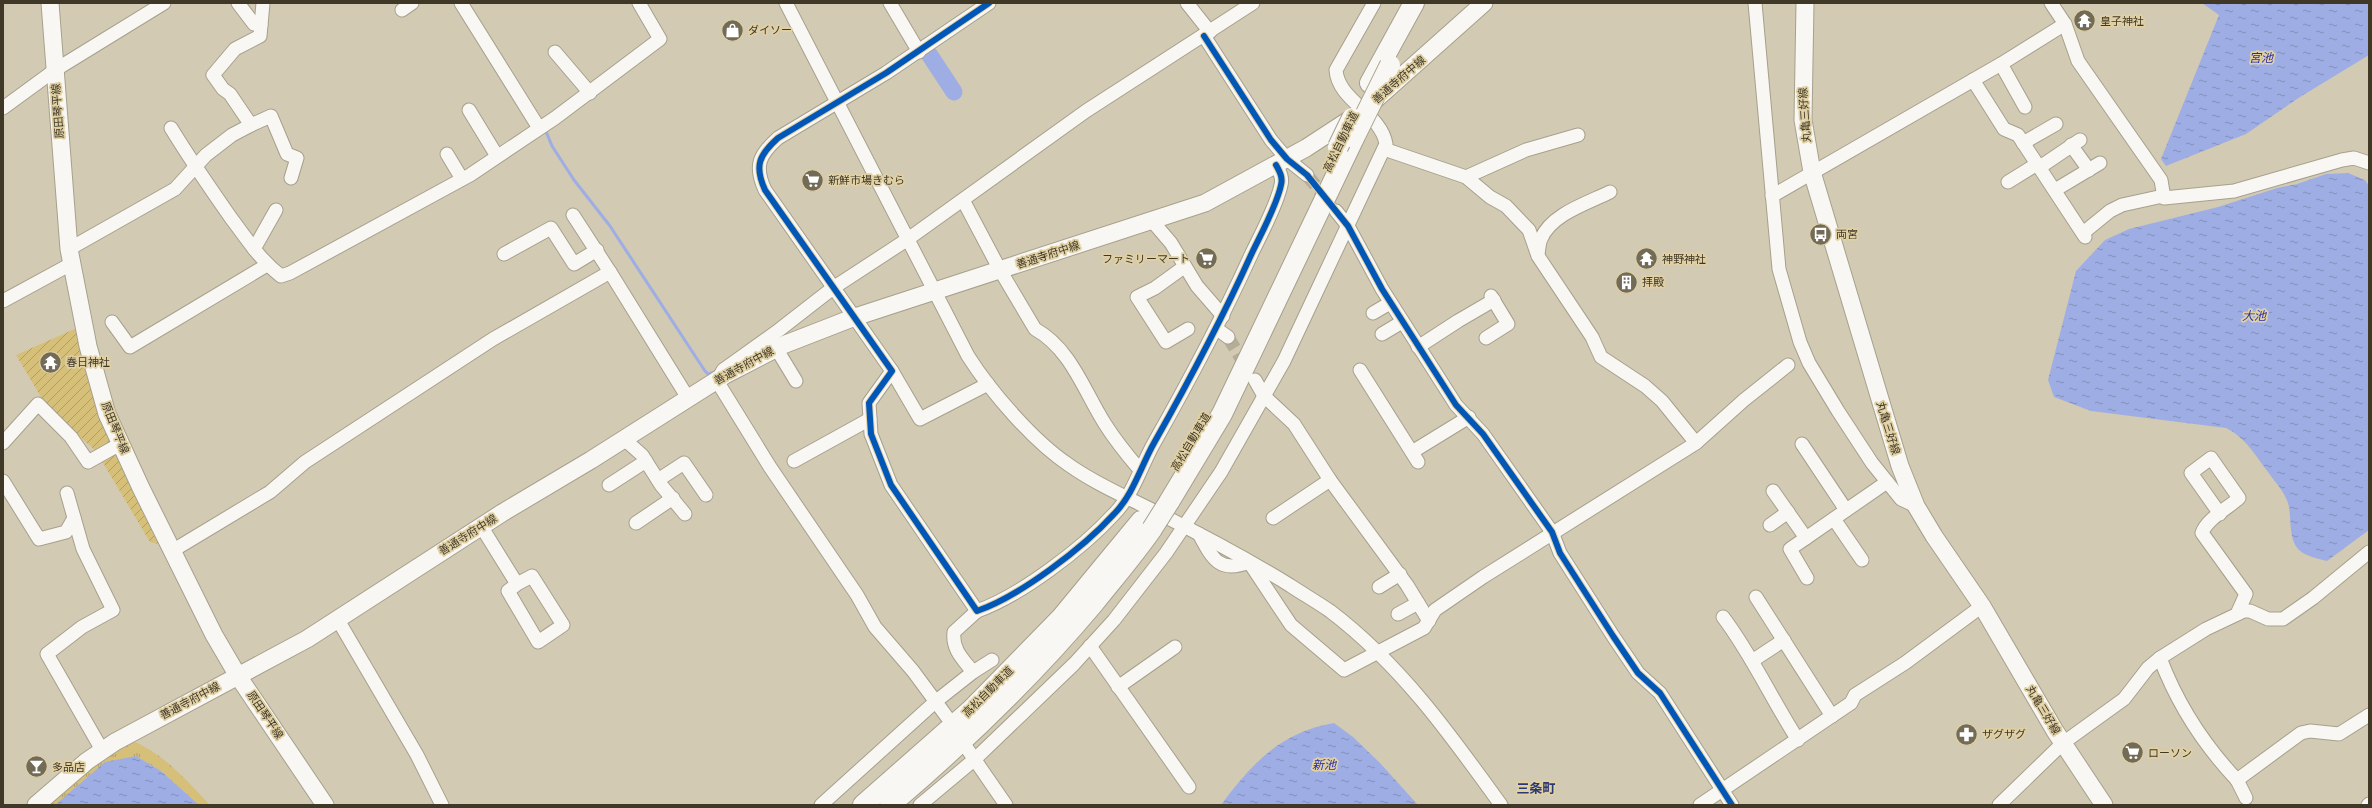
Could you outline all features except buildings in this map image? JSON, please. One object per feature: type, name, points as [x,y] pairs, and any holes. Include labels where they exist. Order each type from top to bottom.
[{"type":"highway","name":"高松自動車道","points":[[1346,143],[1370,83],[1414,3]]},
{"type":"highway","name":"高松自動車道","points":[[862,805],[972,709],[1062,618],[1146,525],[1163,499],[1190,446],[1250,338],[1346,143],[1425,3]]},
{"type":"highway","name":"高松自動車道","points":[[890,805],[977,728],[1036,669],[1137,552],[1146,525]]},
{"type":"main road","name":"原田琴平線","points":[[50,3],[70,256],[96,379],[120,444],[214,635],[238,676],[325,805]]},
{"type":"main road","name":"善通寺府中線","points":[[36,805],[102,750],[338,620],[481,526],[624,439],[716,380],[776,348],[819,329],[1153,222],[1205,203],[1282,162],[1363,110],[1484,3]]},
{"type":"main road","name":"丸亀三好線","points":[[1805,3],[1803,120],[1812,172],[1900,466],[1916,506],[1982,606],[2063,743],[2104,805]]},
{"type":"street","points":[[3,108],[55,70],[164,3]]},
{"type":"street","points":[[238,3],[254,24],[261,25]]},
{"type":"street","points":[[251,125],[230,94],[223,89],[213,75],[235,49],[260,36],[263,3]]},
{"type":"street","points":[[461,3],[539,128]]},
{"type":"street","points":[[171,128],[196,168],[254,249],[267,265],[282,276],[462,179],[590,93],[660,39],[640,3]]},
{"type":"street","points":[[786,3],[839,103],[968,356],[988,384],[1017,418],[1067,464],[1100,486],[1127,497],[1184,525],[1329,610],[1378,652],[1443,725],[1501,805]]},
{"type":"street","points":[[890,3],[919,52]]},
{"type":"street","points":[[988,384],[920,419],[892,371],[864,334],[855,317],[765,190],[758,169],[760,159],[769,146],[778,138],[839,103],[919,52],[989,3]]},
{"type":"street","points":[[973,672],[953,645],[954,632],[977,611],[992,605],[1062,559],[1115,514],[1127,497],[1140,470],[1217,329],[1281,186],[1282,162],[1272,140],[1187,3]]},
{"type":"street","points":[[947,717],[913,671],[875,627],[857,595],[770,467],[716,380],[723,370],[779,330],[833,288],[908,239],[1086,111],[1253,3]]},
{"type":"street","points":[[920,805],[975,759],[1035,704],[1114,620],[1161,559],[1217,477],[1284,361],[1386,144],[1382,132],[1340,86],[1336,70],[1374,3]]},
{"type":"street","points":[[1755,3],[1779,269],[1800,342],[1809,363],[1838,411],[1887,482],[1902,499],[1916,506]]},
{"type":"street","points":[[2051,3],[2065,24],[2078,60],[2160,180],[2163,196]]},
{"type":"street","points":[[1772,196],[2001,64],[2065,24]]},
{"type":"street","points":[[555,52],[590,93]]},
{"type":"street","points":[[2001,64],[2025,107]]},
{"type":"street","points":[[1973,80],[2004,129],[2018,135],[2084,235],[2110,210],[2122,205],[2163,196],[2164,198],[2234,191],[2342,160],[2354,158],[2369,163]]},
{"type":"street","points":[[470,110],[497,156]]},
{"type":"street","points":[[3,301],[175,189],[196,168],[206,155],[232,135],[271,116],[287,154],[297,158],[290,178]]},
{"type":"street","points":[[2023,143],[2056,124]]},
{"type":"street","points":[[1466,177],[1526,150],[1578,135]]},
{"type":"street","points":[[2008,182],[2075,143],[2094,166],[2055,190]]},
{"type":"street","points":[[1384,149],[1466,177],[1490,197],[1506,206],[1529,230],[1538,256],[1592,337],[1601,357],[1645,386],[1662,401],[1696,443]]},
{"type":"street","points":[[447,154],[462,179]]},
{"type":"street","points":[[1282,162],[1307,175]]},
{"type":"street","points":[[1538,256],[1541,238],[1549,226],[1560,217],[1610,192]]},
{"type":"street","points":[[962,200],[1000,270],[1035,329],[1043,334],[1063,353],[1078,374],[1105,425],[1140,470]]},
{"type":"street","points":[[254,249],[276,210]]},
{"type":"street","points":[[1336,211],[1348,226],[1390,303],[1456,405],[1483,434],[1552,532],[1560,553],[1613,636],[1638,673],[1660,693],[1732,805]]},
{"type":"street","points":[[573,216],[597,250],[688,398]]},
{"type":"street","points":[[1153,222],[1171,243],[1196,286],[1223,316]]},
{"type":"street","points":[[504,254],[551,228],[574,264],[597,250]]},
{"type":"street","points":[[112,322],[130,348],[267,265]]},
{"type":"street","points":[[1184,267],[1155,288],[1137,297],[1166,342],[1188,329]]},
{"type":"street","points":[[172,551],[270,492],[305,462],[493,340],[610,272]]},
{"type":"street","points":[[1418,347],[1492,298],[1508,324],[1486,338]]},
{"type":"street","points":[[1373,313],[1390,303]]},
{"type":"street","points":[[1382,334],[1402,322]]},
{"type":"street","points":[[1217,329],[1228,337]]},
{"type":"street","points":[[776,348],[796,381]]},
{"type":"street","points":[[1249,562],[1291,625],[1344,670],[1424,628],[1435,610],[1552,532],[1614,496],[1696,443],[1744,400],[1788,365]]},
{"type":"street","points":[[1360,370],[1415,457],[1469,418]]},
{"type":"street","points":[[892,371],[868,403],[871,434],[891,485],[977,611]]},
{"type":"street","points":[[1255,380],[1264,396],[1294,424],[1330,480],[1400,574],[1429,621]]},
{"type":"street","points":[[5,436],[38,404],[71,437],[88,462],[120,444]]},
{"type":"street","points":[[794,462],[870,419]]},
{"type":"street","points":[[624,439],[646,461],[658,480],[674,498],[685,514]]},
{"type":"street","points":[[1802,444],[1822,467],[1846,510]]},
{"type":"street","points":[[609,485],[646,461]]},
{"type":"street","points":[[658,480],[684,463],[706,495]]},
{"type":"street","points":[[1273,518],[1330,480]]},
{"type":"street","points":[[3,481],[39,539],[66,532],[74,518]]},
{"type":"street","points":[[1807,578],[1790,548],[1887,482]]},
{"type":"street","points":[[1773,491],[1806,538]]},
{"type":"street","points":[[67,493],[83,549],[113,610],[82,628],[47,654],[102,750]]},
{"type":"street","points":[[636,523],[674,498]]},
{"type":"street","points":[[1770,525],[1788,512]]},
{"type":"street","points":[[2220,514],[2204,527],[2202,533],[2246,594],[2237,614]]},
{"type":"street","points":[[1834,518],[1862,560]]},
{"type":"street","points":[[481,526],[517,584]]},
{"type":"street","points":[[1999,805],[2063,743],[2124,699],[2148,668],[2160,658],[2188,639],[2237,614],[2250,611],[2268,619],[2283,619],[2313,598],[2369,552]]},
{"type":"street","points":[[1379,587],[1400,574]]},
{"type":"street","points":[[532,576],[563,625],[538,642],[508,591],[517,584],[532,576]]},
{"type":"street","points":[[1756,597],[1832,716]]},
{"type":"street","points":[[1398,614],[1418,603]]},
{"type":"street","points":[[1700,805],[1851,703],[1855,695],[1905,663],[1982,606]]},
{"type":"street","points":[[1723,617],[1739,649],[1752,661],[1779,710],[1798,740]]},
{"type":"street","points":[[338,620],[417,756],[442,805]]},
{"type":"street","points":[[1752,661],[1784,640]]},
{"type":"street","points":[[1090,646],[1189,787]]},
{"type":"street","points":[[1118,687],[1175,648]]},
{"type":"street","points":[[2160,658],[2171,687],[2215,757],[2236,780],[2244,803]]},
{"type":"street","points":[[821,805],[935,702],[973,672],[992,660]]},
{"type":"street","points":[[2236,780],[2301,732],[2310,731],[2339,734],[2369,715]]},
{"type":"street","points":[[966,747],[1006,805]]},
{"type":"street","points":[[835,792],[839,805]]},
{"type":"green space","points":[[79,327],[163,545],[150,542],[96,451],[47,407],[16,355]]},
{"type":"green space","points":[[135,742],[146,747],[166,762],[185,778],[210,805],[199,805],[161,771],[136,756],[55,805],[46,805],[115,748]]},
{"type":"water","name":"宮池","points":[[2202,3],[2369,3],[2369,55],[2300,97],[2246,134],[2166,166],[2161,159],[2219,15]]},
{"type":"water","name":"大池","points":[[2348,173],[2365,180],[2369,186],[2369,530],[2327,561],[2312,557],[2299,550],[2293,540],[2288,503],[2284,494],[2250,447],[2233,432],[2226,428],[2091,411],[2054,397],[2048,380],[2076,271],[2105,240],[2129,229],[2218,207],[2326,174]]},
{"type":"water","name":"新池","points":[[1334,723],[1353,737],[1380,763],[1418,805],[1221,805],[1244,776],[1269,752],[1298,734],[1315,727]]},
{"type":"water","points":[[136,756],[161,771],[199,805],[55,805],[105,762]]},
{"type":"waterway","points":[[929,54],[954,92]]},
{"type":"waterway","points":[[545,129],[552,146],[574,180],[610,226],[705,371],[708,374],[715,372]]},
{"type":"tunnel","points":[[1307,175],[1330,203]]},
{"type":"tunnel","points":[[1228,337],[1248,370]]},
{"type":"cycle path","points":[[989,3],[886,73],[778,138],[766,150],[760,161],[759,167],[765,190],[892,371],[869,403],[871,434],[891,485],[977,611],[1012,594],[1050,570],[1086,541],[1121,506],[1217,326],[1272,211],[1282,182],[1281,175],[1276,165]]},
{"type":"cycle path","points":[[1204,36],[1271,140],[1287,159],[1307,175],[1348,226],[1382,289],[1456,405],[1483,434],[1552,532],[1560,553],[1613,636],[1638,673],[1660,693],[1732,805]]},
{"type":"place","name":"皇子神社","points":[[2084,21]]},
{"type":"place","name":"ダイソー","points":[[732,30]]},
{"type":"place","name":"新鮮市場きむら","points":[[813,180]]},
{"type":"place","name":"両宮","points":[[1821,234]]},
{"type":"place","name":"ファミリーマート","points":[[1206,259]]},
{"type":"place","name":"神野神社","points":[[1647,259]]},
{"type":"place","name":"拝殿","points":[[1627,282]]},
{"type":"place","name":"春日神社","points":[[51,362]]},
{"type":"place","name":"ザグザグ","points":[[1966,734]]},
{"type":"place","name":"ローソン","points":[[2133,753]]},
{"type":"place","name":"多品店","points":[[36,767]]},
{"type":"district","name":"三条町","points":[[1536,788]]}]
